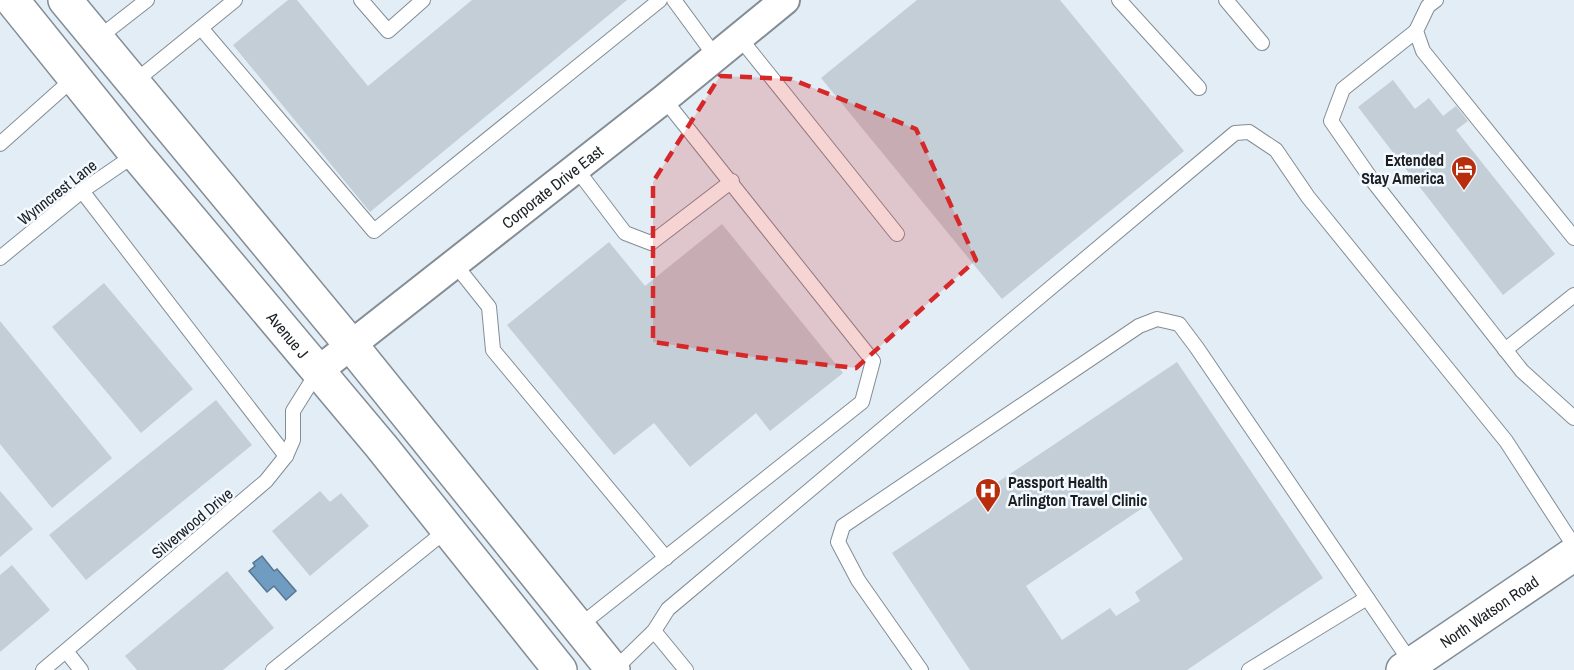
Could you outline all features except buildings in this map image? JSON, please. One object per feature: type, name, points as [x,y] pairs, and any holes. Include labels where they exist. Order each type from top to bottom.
[{"type":"street","name":"Avenue J","points":[[12,0],[136,154],[448,529],[560,670]]},
{"type":"street","points":[[65,0],[351,345],[614,670]]},
{"type":"street","name":"Corporate Drive East","points":[[318,371],[664,99],[782,1]]},
{"type":"street","name":"North Watson Road","points":[[1408,667],[1574,554]]},
{"type":"lane","points":[[97,39],[147,0]]},
{"type":"lane","points":[[133,83],[235,0]]},
{"type":"lane","points":[[360,0],[388,31],[423,0]]},
{"type":"lane","points":[[201,28],[374,231],[660,0]]},
{"type":"lane","points":[[674,0],[716,56]]},
{"type":"lane","points":[[1119,0],[1199,88]]},
{"type":"lane","points":[[1226,0],[1262,43]]},
{"type":"lane","points":[[1436,0],[1428,6],[1416,31],[1343,89],[1331,121],[1372,180],[1522,371],[1574,418]]},
{"type":"lane","points":[[1416,31],[1423,51],[1574,238]]},
{"type":"lane","points":[[739,37],[897,234]]},
{"type":"lane","points":[[0,144],[75,78]]},
{"type":"lane","points":[[578,627],[862,402],[873,361],[664,99]]},
{"type":"lane","points":[[614,670],[654,631],[668,609],[1235,133],[1249,132],[1276,150],[1308,197],[1506,441],[1574,546]]},
{"type":"lane","name":"Wynncrest Lane","points":[[0,258],[82,191],[136,154]]},
{"type":"lane","points":[[575,167],[625,233],[651,243],[732,182]]},
{"type":"lane","points":[[82,191],[286,456]]},
{"type":"lane","points":[[454,263],[489,307],[493,350],[666,558]]},
{"type":"lane","points":[[1505,350],[1574,295]]},
{"type":"lane","points":[[921,670],[854,574],[838,542],[843,526],[1139,326],[1157,319],[1179,324],[1185,332],[1366,598],[1408,667]]},
{"type":"lane","name":"Silverwood Drive","points":[[43,670],[266,481],[286,456],[292,440],[293,411],[318,371]]},
{"type":"lane","points":[[273,670],[448,529]]},
{"type":"lane","points":[[1249,670],[1366,598]]},
{"type":"lane","points":[[654,631],[686,670]]},
{"type":"lane","points":[[66,651],[81,670]]},
{"type":"highlighted area","points":[[720,76],[791,79],[916,129],[976,260],[856,368],[754,357],[653,342],[653,182]]},
{"type":"water","points":[[262,556],[274,571],[277,569],[296,591],[286,600],[274,586],[267,592],[249,571],[255,566],[253,563]]},
{"type":"place","name":"Extended Stay America","points":[[1464,192]]},
{"type":"place","name":"Passport Health Arlington Travel Clinic","points":[[988,514]]}]
